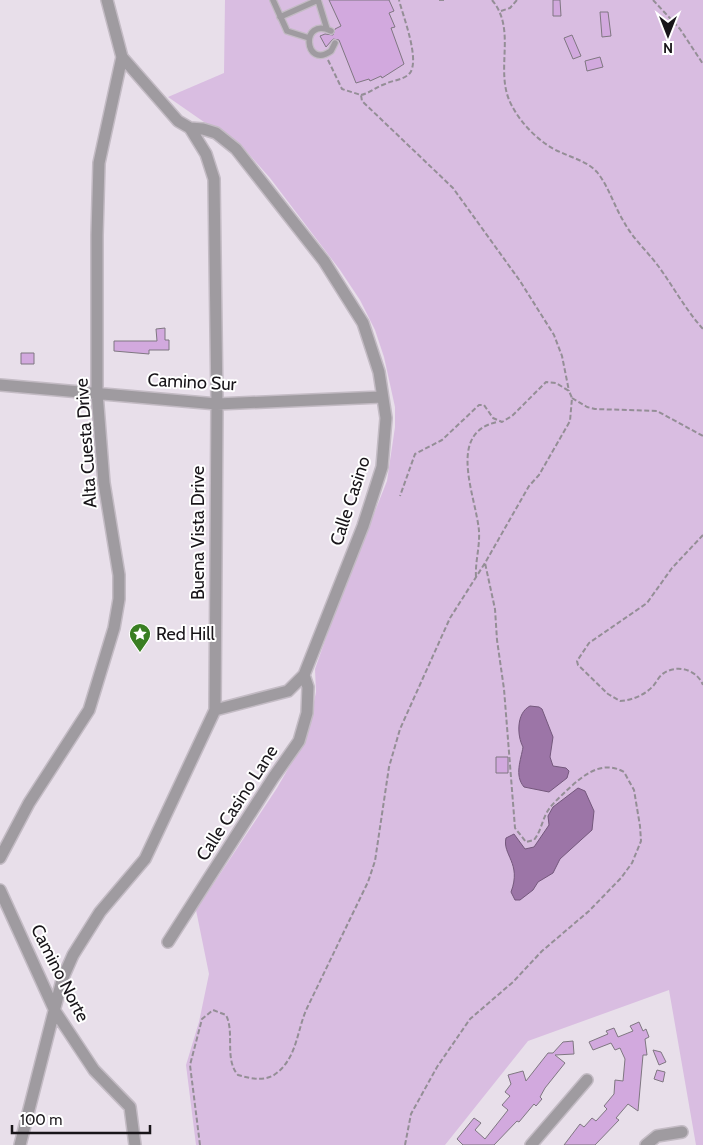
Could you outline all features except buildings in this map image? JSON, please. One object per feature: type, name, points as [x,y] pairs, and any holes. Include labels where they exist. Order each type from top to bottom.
[{"type":"street","name":"Alta Cuesta Drive","points":[[0,858],[29,803],[89,710],[114,628],[119,598],[118,575],[104,483],[97,393],[97,235],[100,163],[122,57],[107,0]]},
{"type":"street","name":"Buena Vista Drive","points":[[20,1145],[62,980],[73,954],[100,912],[145,859],[215,710],[217,404],[214,179],[206,154],[190,128],[178,120],[122,57]]},
{"type":"street","name":"Calle Casino","points":[[190,128],[216,133],[236,149],[324,261],[363,323],[376,364],[386,418],[385,444],[377,487],[304,675],[288,691],[215,710]]},
{"type":"street","name":"Camino Sur","points":[[0,385],[217,404],[382,397]]},
{"type":"street","name":"Calle Casino Lane","points":[[168,942],[273,778],[299,741],[307,713],[308,687],[304,675]]},
{"type":"street","name":"Camino Norte","points":[[0,890],[55,1010],[94,1070],[130,1107],[135,1145]]},
{"type":"street","points":[[531,1145],[587,1080]]},
{"type":"street","points":[[646,1145],[657,1136],[682,1132]]},
{"type":"lane","points":[[273,0],[286,31],[309,38]]},
{"type":"lane","points":[[280,17],[318,0],[329,30],[318,29],[309,38]]},
{"type":"lane","points":[[309,38],[312,51],[319,55],[331,52],[335,42]]},
{"type":"path","points":[[360,96],[386,83],[399,80],[409,74],[412,68],[411,45],[399,0]]},
{"type":"path","points":[[439,0],[445,0]]},
{"type":"path","points":[[492,0],[500,11],[504,23],[506,37],[504,77],[512,107],[541,140],[555,150],[583,162],[598,174],[624,223],[653,258],[703,329]]},
{"type":"path","points":[[500,11],[510,8],[517,0]]},
{"type":"path","points":[[654,0],[680,29],[703,64]]},
{"type":"path","points":[[200,1145],[190,1065],[202,1019],[213,1010],[226,1015],[230,1028],[232,1064],[238,1075],[258,1079],[269,1078],[287,1062],[295,1047],[307,1007],[368,882],[375,862],[389,767],[397,735],[446,625],[486,563],[529,486],[539,475],[570,421],[572,398],[563,371],[562,356],[554,335],[475,216],[453,188],[362,101],[360,96],[342,89],[326,54]]},
{"type":"path","points":[[476,577],[479,530],[469,478],[468,452],[475,433],[483,426],[506,422],[546,382],[556,383],[569,391]]},
{"type":"path","points":[[572,398],[583,405],[595,409],[657,412],[703,436]]},
{"type":"path","points":[[400,496],[415,454],[442,440],[474,409],[484,405],[486,411],[498,422]]},
{"type":"path","points":[[703,535],[672,568],[647,603],[589,643],[577,661],[578,665],[605,692],[620,701],[637,698],[650,689],[663,673],[671,670],[688,670],[695,674],[703,685]]},
{"type":"path","points":[[405,1145],[412,1114],[436,1067],[470,1019],[514,982],[542,951],[589,911],[622,878],[632,863],[641,841],[634,790],[624,772],[608,767],[585,774],[554,803],[548,810],[541,829],[534,840],[526,842],[515,828],[504,689],[495,609],[486,563]]},
{"type":"shaded area","points":[[225,0],[703,0],[703,1145],[696,1145],[669,990],[528,1041],[445,1145],[196,1145],[186,1065],[199,1022],[209,974],[196,910],[277,788],[307,736],[316,692],[315,669],[335,612],[387,481],[395,427],[395,407],[384,357],[375,330],[360,300],[340,270],[270,178],[247,152],[223,131],[204,122],[168,97],[224,73]]},
{"type":"shaded area","points":[[530,706],[542,709],[553,737],[550,757],[553,766],[566,768],[569,771],[567,778],[549,792],[524,787],[519,778],[523,747],[519,725],[522,714]]},
{"type":"shaded area","points":[[578,788],[585,791],[594,811],[592,830],[560,859],[553,873],[538,882],[533,890],[520,900],[515,900],[511,892],[514,874],[507,850],[506,838],[514,834],[525,849],[534,847],[549,825],[548,816],[553,807]]},
{"type":"place","name":"Red Hill","points":[[140,653]]}]
